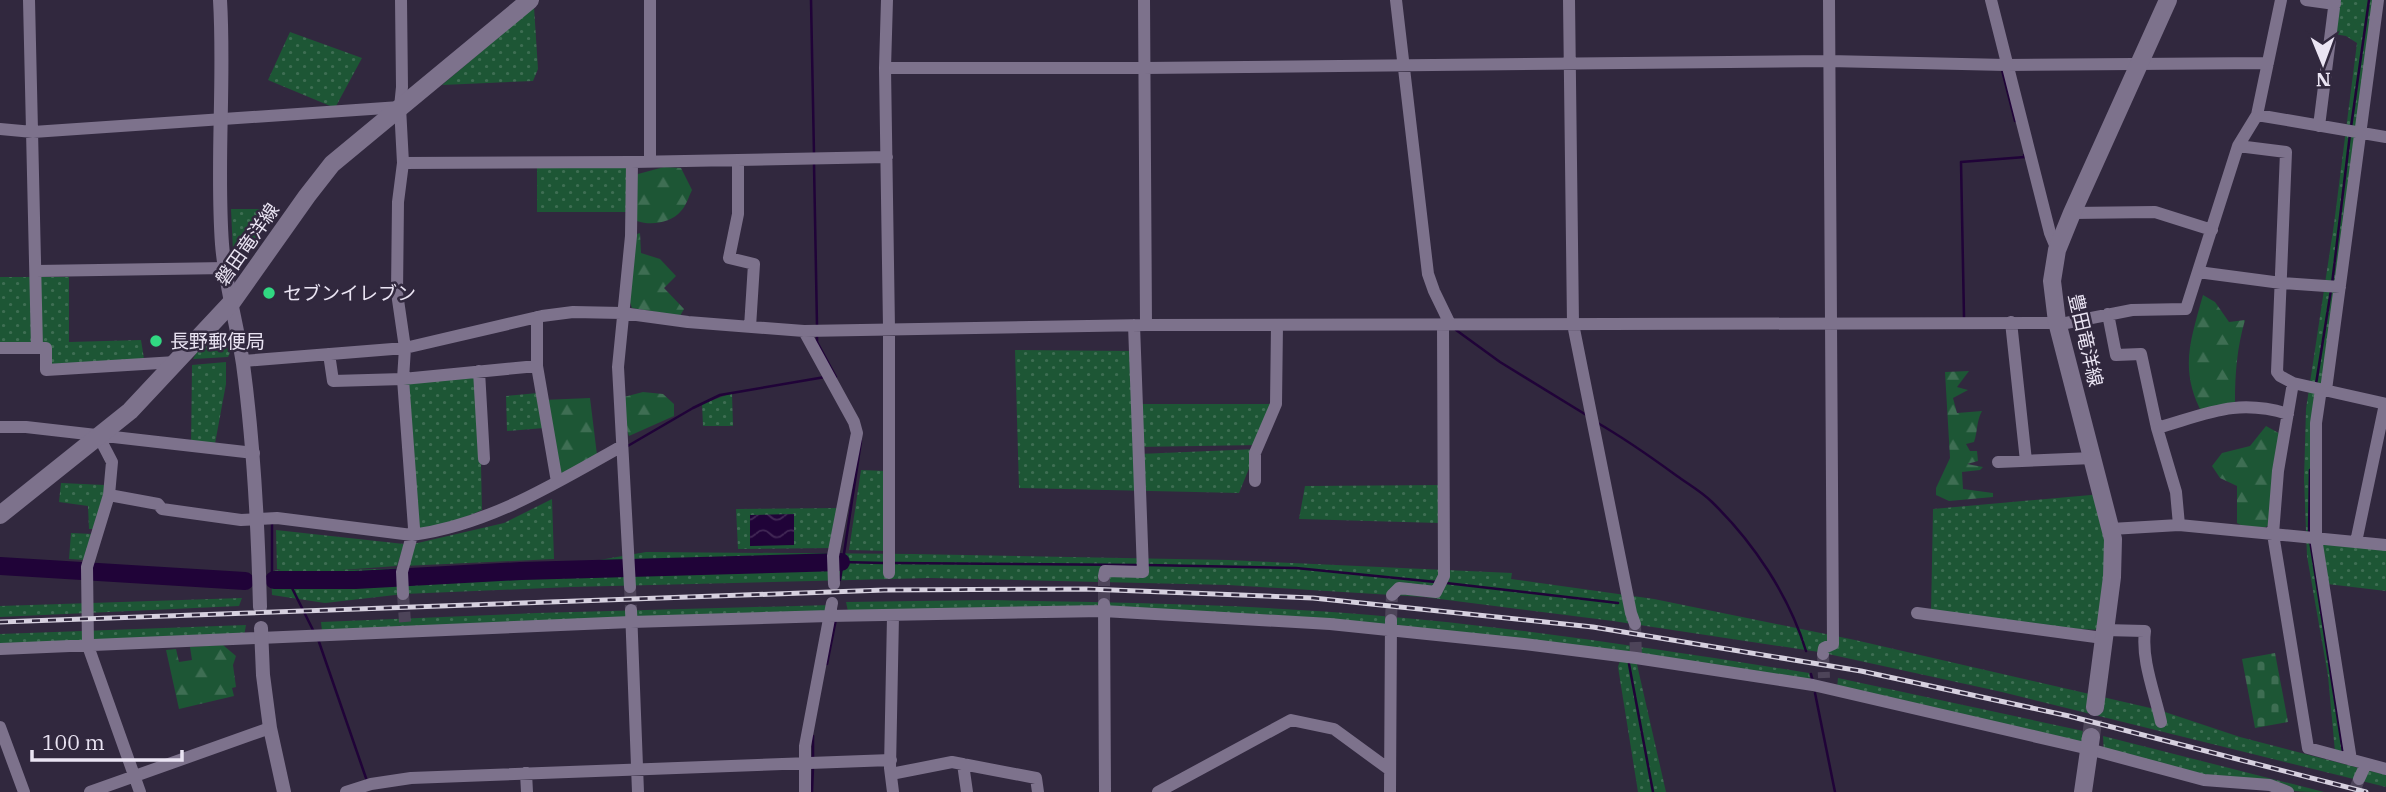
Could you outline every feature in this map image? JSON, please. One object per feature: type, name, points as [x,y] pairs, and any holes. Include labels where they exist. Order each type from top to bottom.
[{"type":"main road","name":"磐田竜洋線","points":[[0,514],[130,411],[232,302],[332,164],[530,0]]},
{"type":"main road","name":"豊田竜洋線","points":[[2095,707],[2112,577],[2111,529],[2057,322],[2052,281],[2057,250],[2072,213],[2168,0]]},
{"type":"main road","points":[[2083,792],[2090,743]]},
{"type":"street","points":[[29,0],[37,348]]},
{"type":"street","points":[[220,0],[219,192],[222,247],[243,361],[254,453],[260,607]]},
{"type":"street","points":[[401,0],[400,107],[403,163],[398,202],[397,293],[405,348],[403,379],[414,528],[402,572],[404,594]]},
{"type":"street","points":[[650,0],[650,161]]},
{"type":"street","points":[[887,0],[885,68],[889,573]]},
{"type":"street","points":[[1104,576],[1104,571],[1143,572],[1140,325],[1144,0]]},
{"type":"street","points":[[1392,595],[1399,588],[1436,592],[1444,576],[1447,324],[1428,274],[1396,0]]},
{"type":"street","points":[[1569,0],[1573,324],[1635,624]]},
{"type":"street","points":[[1824,654],[1824,648],[1833,644],[1829,0]]},
{"type":"street","points":[[1991,0],[2050,233],[2057,250]]},
{"type":"street","points":[[243,361],[405,348],[537,317],[573,312],[622,313],[688,322],[804,331],[1140,325],[2057,322],[2085,320],[2132,310],[2186,309],[2238,146],[2257,115],[2281,0]]},
{"type":"street","points":[[2306,0],[2335,2],[2319,126]]},
{"type":"street","points":[[2351,760],[2316,538],[2316,422],[2340,287],[2378,0]]},
{"type":"street","points":[[885,68],[1829,61],[2006,65],[2268,63]]},
{"type":"street","points":[[0,130],[33,132],[400,107]]},
{"type":"street","points":[[2257,115],[2386,137]]},
{"type":"street","points":[[2238,146],[2286,152],[2277,372],[2293,383],[2386,404],[2356,542]]},
{"type":"street","points":[[403,163],[887,158]]},
{"type":"street","points":[[737,160],[738,214],[729,258],[754,264],[750,327]]},
{"type":"street","points":[[630,587],[618,367],[631,236],[632,162]]},
{"type":"street","points":[[2072,213],[2155,212],[2212,230]]},
{"type":"street","points":[[36,271],[226,268]]},
{"type":"street","points":[[2198,272],[2281,283],[2340,287]]},
{"type":"street","points":[[2108,313],[2116,355],[2141,354],[2157,428],[2176,492],[2179,525]]},
{"type":"street","points":[[537,317],[537,366],[557,482]]},
{"type":"street","points":[[2011,322],[2026,461]]},
{"type":"street","points":[[1255,481],[1255,453],[1276,404],[1277,325]]},
{"type":"street","points":[[804,331],[854,422],[856,433],[833,556],[834,583]]},
{"type":"street","points":[[0,348],[46,348],[46,370],[176,362]]},
{"type":"street","points":[[329,354],[333,381],[403,379],[537,366]]},
{"type":"street","points":[[479,372],[484,459]]},
{"type":"street","points":[[2293,383],[2277,471],[2273,534],[2308,748],[2386,769]]},
{"type":"street","points":[[2157,428],[2235,406],[2264,407],[2288,414]]},
{"type":"street","points":[[0,427],[26,427],[254,453]]},
{"type":"street","points":[[99,437],[112,462],[109,495],[87,567],[88,646],[140,792]]},
{"type":"street","points":[[109,495],[158,504],[162,509],[241,520],[277,518],[412,535],[431,533],[508,508],[622,446]]},
{"type":"street","points":[[1998,462],[2093,458]]},
{"type":"street","points":[[2111,529],[2179,525],[2386,545]]},
{"type":"street","points":[[0,649],[88,646],[261,633],[631,616],[830,610],[893,615],[1104,607],[1390,626],[1824,682],[2090,743],[2204,786],[2270,785],[2288,792]]},
{"type":"street","points":[[1104,607],[1105,792]]},
{"type":"street","points":[[805,792],[805,746],[830,610]]},
{"type":"street","points":[[1917,613],[2104,634],[2145,631],[2146,658],[2161,722]]},
{"type":"street","points":[[893,615],[893,792]]},
{"type":"street","points":[[631,616],[638,792]]},
{"type":"street","points":[[1390,626],[1390,792]]},
{"type":"street","points":[[261,633],[270,728],[284,792]]},
{"type":"street","points":[[1158,792],[1291,720],[1334,729],[1390,770]]},
{"type":"street","points":[[0,727],[23,792]]},
{"type":"street","points":[[90,792],[270,728]]},
{"type":"street","points":[[346,792],[370,783],[411,778],[891,760]]},
{"type":"street","points":[[891,774],[952,762],[1036,778],[1038,792]]},
{"type":"street","points":[[963,764],[967,792]]},
{"type":"street","points":[[2359,779],[2366,764]]},
{"type":"street","points":[[526,773],[527,792]]},
{"type":"green space","points":[[2336,0],[2378,0],[2320,394],[2316,538],[2386,548],[2386,591],[2327,584],[2348,755],[2335,752],[2328,676],[2307,556],[2304,479],[2306,409],[2334,224],[2357,43],[2346,36],[2334,34]]},
{"type":"green space","points":[[534,7],[538,69],[533,81],[442,85]]},
{"type":"green space","points":[[290,32],[362,58],[335,108],[268,80]]},
{"type":"green space","points":[[537,161],[632,162],[631,212],[537,212]]},
{"type":"green space","points":[[664,167],[681,168],[692,190],[686,204],[677,215],[666,221],[637,221],[632,180],[638,174]]},
{"type":"green space","points":[[231,209],[280,209],[245,255],[233,252]]},
{"type":"green space","points":[[640,233],[641,253],[660,259],[676,276],[664,288],[684,309],[680,316],[632,308],[625,288],[631,236]]},
{"type":"green space","points":[[0,277],[69,277],[69,342],[141,340],[145,365],[46,370],[46,348],[0,348]]},
{"type":"green space","points":[[2203,295],[2215,302],[2229,322],[2245,320],[2237,361],[2235,402],[2203,415],[2191,384],[2189,356]]},
{"type":"green space","points":[[214,334],[222,334],[228,342],[228,357],[193,359],[203,341]]},
{"type":"green space","points":[[1015,350],[1135,351],[1137,404],[1276,404],[1259,445],[1138,447],[1139,454],[1257,449],[1239,493],[1019,488]]},
{"type":"green space","points":[[226,362],[226,384],[214,449],[191,447],[192,365]]},
{"type":"green space","points":[[1969,371],[1957,387],[1968,390],[1953,398],[1957,413],[1982,411],[1974,442],[1966,444],[1970,451],[1977,451],[1978,461],[1967,464],[1983,467],[1980,470],[1962,472],[1963,489],[1993,493],[1993,497],[1949,501],[1936,495],[1936,488],[1950,458],[1945,372]]},
{"type":"green space","points":[[479,375],[482,510],[431,532],[417,534],[403,383]]},
{"type":"green space","points":[[643,392],[663,394],[674,404],[674,416],[629,436],[620,412],[620,398]]},
{"type":"green space","points":[[538,393],[544,428],[507,431],[506,396]]},
{"type":"green space","points":[[732,393],[733,426],[703,426],[702,404]]},
{"type":"green space","points":[[590,398],[597,455],[557,478],[543,400]]},
{"type":"green space","points":[[2266,426],[2284,436],[2274,522],[2256,533],[2237,523],[2237,486],[2220,478],[2212,466],[2222,453],[2250,446]]},
{"type":"green space","points":[[861,470],[888,471],[889,551],[849,550]]},
{"type":"green space","points":[[61,483],[105,485],[105,496],[95,529],[89,529],[88,506],[59,502]]},
{"type":"green space","points":[[1439,485],[1439,523],[1299,519],[1305,486]]},
{"type":"green space","points":[[2102,494],[2113,539],[2104,630],[2019,627],[1931,614],[1933,509]]},
{"type":"green space","points":[[552,499],[554,559],[404,566],[409,545],[504,523]]},
{"type":"green space","points":[[843,508],[834,548],[738,549],[736,509]]},
{"type":"green space","points":[[276,530],[404,544],[397,566],[341,570],[576,564],[646,552],[1229,560],[1512,573],[1511,579],[1654,599],[1855,640],[2159,710],[2240,737],[2386,775],[2386,787],[2002,692],[1819,652],[1613,621],[1424,597],[1228,585],[931,578],[571,587],[404,594],[325,603],[272,595],[271,571],[281,570],[277,569]]},
{"type":"green space","points":[[71,533],[93,534],[85,560],[69,559]]},
{"type":"green space","points":[[242,598],[239,606],[0,617],[0,606]]},
{"type":"green space","points":[[989,600],[1228,606],[1426,620],[1590,640],[1809,673],[1811,683],[1636,660],[1666,792],[1638,792],[1618,667],[1621,657],[1544,646],[1105,611],[849,616],[846,602]]},
{"type":"green space","points":[[831,605],[829,616],[322,631],[321,622],[537,613]]},
{"type":"green space","points":[[246,625],[244,636],[0,649],[0,634]]},
{"type":"green space","points":[[223,645],[236,656],[233,665],[236,687],[232,688],[234,696],[179,709],[166,650],[176,649],[179,662],[192,660],[190,647]]},
{"type":"green space","points":[[2275,653],[2288,722],[2255,728],[2242,659]]},
{"type":"green space","points":[[1838,678],[2088,732],[2085,748],[1837,688]]},
{"type":"green space","points":[[2103,736],[2324,792],[2240,785],[2158,768],[2104,753]]},
{"type":"water","points":[[794,514],[794,545],[750,546],[750,515]]},
{"type":"waterway","points":[[811,0],[814,154]]},
{"type":"waterway","points":[[2351,127],[2369,0]]},
{"type":"waterway","points":[[2002,70],[2015,121]]},
{"type":"waterway","points":[[2332,284],[2350,134]]},
{"type":"waterway","points":[[1964,317],[1961,162],[2025,157],[2024,155]]},
{"type":"waterway","points":[[814,164],[817,326]]},
{"type":"waterway","points":[[2316,384],[2331,290]]},
{"type":"waterway","points":[[1456,330],[1500,362],[1588,416]]},
{"type":"waterway","points":[[817,336],[817,342],[836,377]]},
{"type":"waterway","points":[[626,447],[720,395],[825,377]]},
{"type":"waterway","points":[[1596,422],[1699,491],[1742,534],[1780,590],[1806,651]]},
{"type":"waterway","points":[[840,580],[861,441]]},
{"type":"waterway","points":[[2309,534],[2310,470]]},
{"type":"waterway","points":[[272,523],[272,577],[288,580],[313,630]]},
{"type":"waterway","points":[[2310,540],[2343,752]]},
{"type":"waterway","points":[[841,562],[884,563]]},
{"type":"waterway","points":[[274,580],[355,580],[521,571],[841,562]]},
{"type":"waterway","points":[[894,563],[1139,565]]},
{"type":"waterway","points":[[1146,565],[1296,568],[1436,582]]},
{"type":"waterway","points":[[0,566],[245,581]]},
{"type":"waterway","points":[[1446,583],[1618,603]]},
{"type":"waterway","points":[[827,664],[836,619]]},
{"type":"waterway","points":[[318,639],[367,781]]},
{"type":"waterway","points":[[1629,664],[1653,792]]},
{"type":"waterway","points":[[1811,674],[1813,682]]},
{"type":"waterway","points":[[1815,693],[1835,792]]},
{"type":"waterway","points":[[813,736],[813,757]]},
{"type":"waterway","points":[[812,792],[813,767]]},
{"type":"tunnel","points":[[1104,576],[1104,604]]},
{"type":"tunnel","points":[[630,587],[631,610]]},
{"type":"tunnel","points":[[403,594],[405,622]]},
{"type":"tunnel","points":[[1391,620],[1392,595]]},
{"type":"tunnel","points":[[1635,624],[1636,658]]},
{"type":"tunnel","points":[[1823,654],[1824,678]]},
{"type":"tunnel","points":[[2091,737],[2095,707]]},
{"type":"tunnel","points":[[2354,792],[2359,779]]},
{"type":"railway","points":[[0,622],[884,590],[1087,589],[1313,598],[1593,627],[1861,671],[2069,716],[2366,792]]},
{"type":"place","name":"セブンイレブン","points":[[269,293]]},
{"type":"place","name":"長野郵便局","points":[[156,341]]}]
